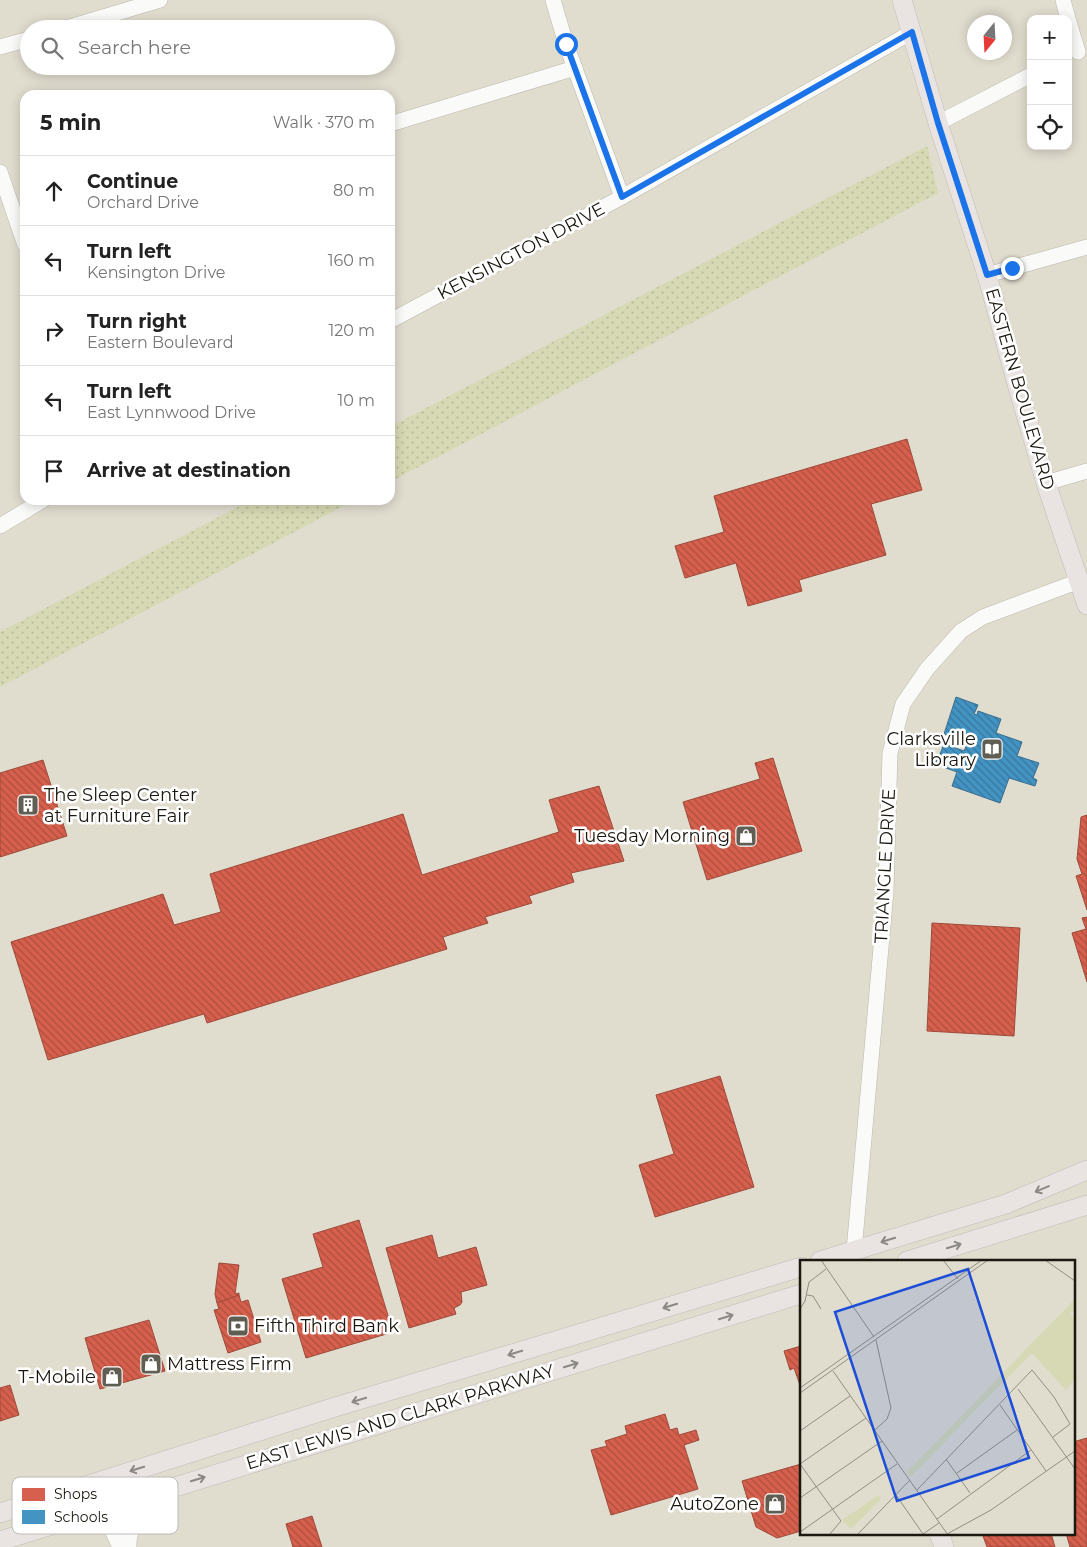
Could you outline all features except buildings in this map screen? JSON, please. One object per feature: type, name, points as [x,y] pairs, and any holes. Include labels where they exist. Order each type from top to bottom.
[{"type":"main road","name":"EASTERN BOULEVARD","points":[[902,0],[938,123],[987,275],[1046,483],[1087,605]]},
{"type":"main road","points":[[827,1260],[855,1256],[1006,1204],[1087,1170]]},
{"type":"main road","points":[[910,1260],[1087,1205]]},
{"type":"main road","name":"EAST LEWIS AND CLARK PARKWAY","points":[[112,1477],[332,1408],[800,1267]]},
{"type":"main road","name":"EAST LEWIS AND CLARK PARKWAY","points":[[178,1485],[800,1294]]},
{"type":"main road","name":"EAST LEWIS AND CLARK PARKWAY","points":[[0,1513],[12,1509]]},
{"type":"main road","name":"EAST LEWIS AND CLARK PARKWAY","points":[[0,1540],[20,1534]]},
{"type":"main road","points":[[940,1534],[944,1547]]},
{"type":"street","points":[[93,20],[160,0]]},
{"type":"street","points":[[552,0],[622,197]]},
{"type":"street","points":[[1063,0],[1067,15]]},
{"type":"street","name":"KENSINGTON DRIVE","points":[[395,318],[622,197],[912,32]]},
{"type":"street","points":[[1072,32],[1078,51]]},
{"type":"street","points":[[0,47],[20,41]]},
{"type":"street","points":[[395,122],[575,68]]},
{"type":"street","points":[[938,123],[1027,78]]},
{"type":"street","points":[[0,172],[20,228]]},
{"type":"street","points":[[987,275],[1087,247]]},
{"type":"street","points":[[1046,483],[1087,471]]},
{"type":"street","points":[[0,526],[35,505]]},
{"type":"street","name":"TRIANGLE DRIVE","points":[[855,1256],[886,891],[890,754],[903,704],[926,668],[961,631],[983,617],[1079,581]]},
{"type":"street","points":[[114,1534],[120,1547]]},
{"type":"street","points":[[129,1547],[130,1534]]},
{"type":"green space","points":[[927,146],[938,193],[395,479],[395,424]]},
{"type":"green space","points":[[241,505],[346,505],[0,687],[0,632]]},
{"type":"place","name":"Clarksville Library","points":[[992,749]]},
{"type":"place","name":"The Sleep Center at Furniture Fair","points":[[28,805]]},
{"type":"place","name":"Tuesday Morning","points":[[746,836]]},
{"type":"place","name":"Fifth Third Bank","points":[[238,1326]]},
{"type":"place","name":"Mattress Firm","points":[[151,1364]]},
{"type":"place","name":"T-Mobile","points":[[112,1377]]},
{"type":"place","name":"AutoZone","points":[[775,1504]]},
{"type":"route","points":[[566,44],[622,197],[912,32],[938,123],[987,275],[1012,268]]}]
